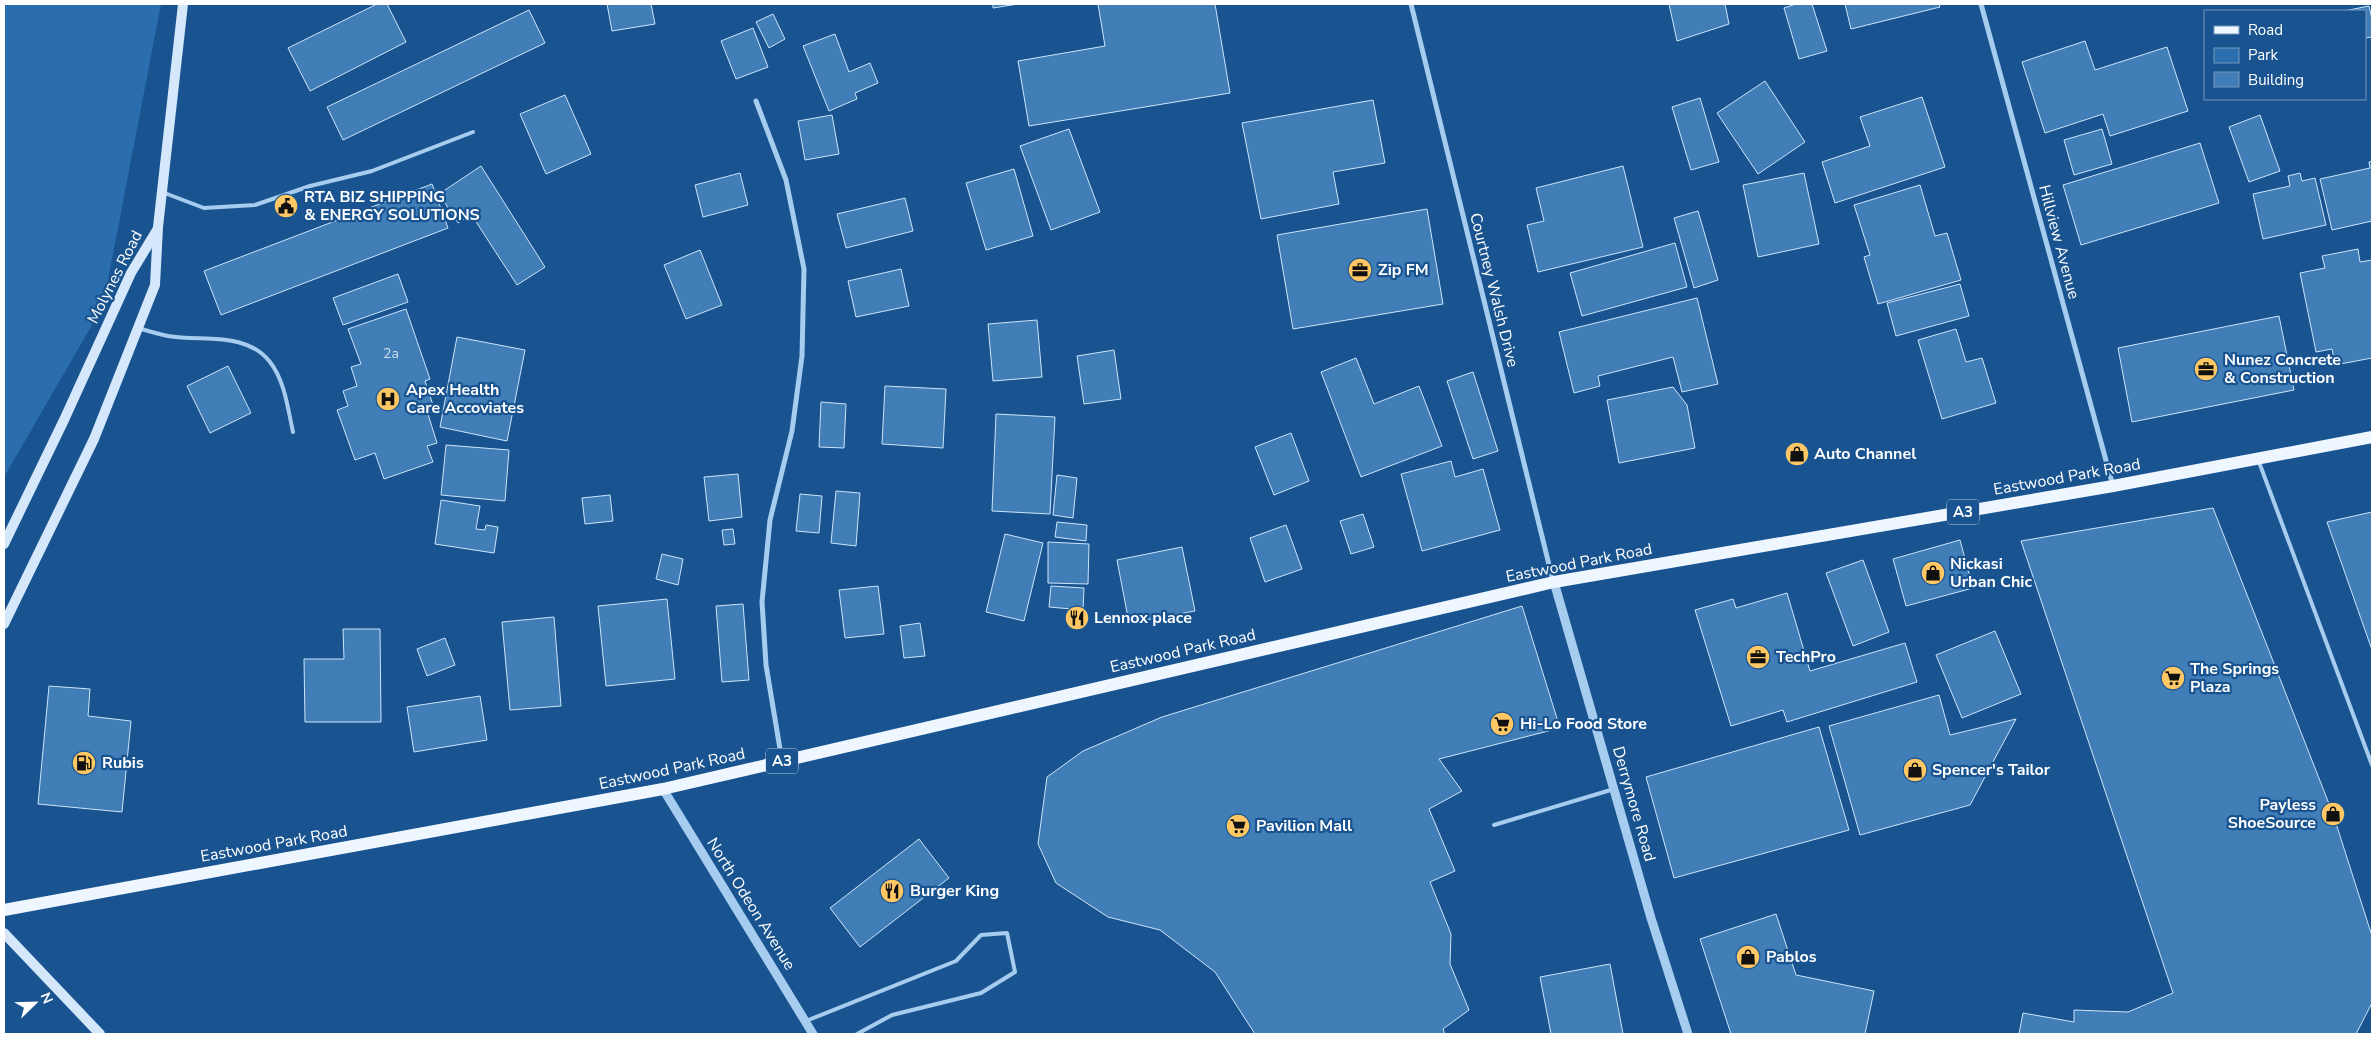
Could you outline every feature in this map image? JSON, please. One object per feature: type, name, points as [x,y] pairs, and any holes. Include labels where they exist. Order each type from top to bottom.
[{"type":"main road","name":"Molynes Road","points":[[4,544],[64,420],[131,273],[158,227],[183,4]]},
{"type":"main road","points":[[4,624],[94,439],[155,286],[158,227]]},
{"type":"main road","name":"Eastwood Park Road","points":[[4,910],[663,789],[1554,582],[2113,486],[2257,457],[2372,437]]},
{"type":"main road","points":[[4,933],[100,1034]]},
{"type":"street","name":"Courtney Walsh Drive","points":[[1411,4],[1554,582]]},
{"type":"street","name":"Hillview Avenue","points":[[1981,4],[2113,486]]},
{"type":"street","points":[[756,101],[786,180],[804,269],[802,356],[793,422],[770,520],[762,602],[766,665],[782,761]]},
{"type":"street","name":"Derrymore Road","points":[[1554,582],[1651,918],[1688,1034]]},
{"type":"street","name":"North Odeon Avenue","points":[[663,789],[814,1034]]},
{"type":"lane","points":[[162,192],[204,208],[255,205],[310,186],[372,171],[473,132]]},
{"type":"lane","points":[[138,328],[169,336],[224,339],[253,347],[271,362],[282,387],[293,432]]},
{"type":"lane","points":[[2257,457],[2372,765]]},
{"type":"lane","points":[[1494,825],[1614,789]]},
{"type":"lane","points":[[805,1021],[956,960],[981,935],[1007,933],[1015,972],[981,993],[892,1015],[857,1034]]},
{"type":"green space","points":[[4,4],[161,4],[103,306],[4,477]]},
{"type":"building","points":[[377,4],[387,4],[406,42],[310,91],[288,48]]},
{"type":"building","points":[[607,4],[651,4],[655,24],[612,31]]},
{"type":"building","points":[[993,4],[1018,4],[993,8]]},
{"type":"building","points":[[1098,4],[1215,4],[1230,93],[1029,126],[1018,61],[1105,46]]},
{"type":"building","points":[[1669,4],[1725,4],[1729,24],[1677,41]]},
{"type":"building","points":[[1796,4],[1812,4],[1827,51],[1799,59],[1784,8]]},
{"type":"building","points":[[1845,4],[1939,4],[1940,7],[1851,29]]},
{"type":"building","points":[[2369,6],[2372,19],[2372,37],[2366,38],[2366,10],[2349,10]]},
{"type":"building","points":[[529,10],[545,43],[343,140],[327,107]]},
{"type":"building","points":[[773,14],[785,39],[769,48],[756,22]]},
{"type":"building","points":[[753,28],[768,67],[736,79],[721,41]]},
{"type":"building","points":[[835,34],[849,72],[870,63],[878,83],[855,93],[857,99],[829,111],[803,46]]},
{"type":"building","points":[[2085,41],[2095,70],[2167,47],[2188,111],[2110,136],[2103,114],[2045,133],[2022,62]]},
{"type":"building","points":[[1765,81],[1805,142],[1758,174],[1717,113]]},
{"type":"building","points":[[565,95],[591,154],[546,174],[520,114]]},
{"type":"building","points":[[1922,97],[1945,167],[1835,203],[1822,162],[1870,146],[1860,117]]},
{"type":"building","points":[[1700,98],[1719,162],[1691,170],[1672,107]]},
{"type":"building","points":[[1373,100],[1385,163],[1333,172],[1339,204],[1261,219],[1242,123]]},
{"type":"building","points":[[832,115],[839,154],[805,160],[798,121]]},
{"type":"building","points":[[2260,115],[2280,171],[2249,182],[2229,127]]},
{"type":"building","points":[[1069,129],[1100,212],[1051,230],[1020,146]]},
{"type":"building","points":[[2102,129],[2112,164],[2074,175],[2064,140]]},
{"type":"building","points":[[2200,143],[2219,203],[2081,245],[2063,185]]},
{"type":"building","points":[[2372,161],[2372,221],[2332,230],[2320,179],[2370,168],[2369,162]]},
{"type":"building","points":[[481,166],[545,267],[517,285],[471,214],[458,223],[439,194]]},
{"type":"building","points":[[1623,166],[1643,247],[1538,272],[1527,225],[1544,221],[1536,188]]},
{"type":"building","points":[[1014,169],[1033,236],[986,250],[966,183]]},
{"type":"building","points":[[740,173],[748,205],[703,217],[695,185]]},
{"type":"building","points":[[1804,173],[1819,244],[1758,257],[1743,185]]},
{"type":"building","points":[[2300,173],[2302,181],[2315,178],[2326,225],[2263,239],[2253,194],[2290,186],[2288,176]]},
{"type":"building","points":[[432,184],[448,228],[221,315],[204,271]]},
{"type":"building","points":[[1920,185],[1935,236],[1947,233],[1961,280],[1878,304],[1864,257],[1870,255],[1854,205]]},
{"type":"building","points":[[905,198],[913,231],[846,248],[837,214]]},
{"type":"building","name":"Zip FM","points":[[1427,209],[1443,304],[1293,329],[1277,235]]},
{"type":"building","points":[[1698,211],[1718,280],[1694,288],[1674,218]]},
{"type":"building","points":[[1675,243],[1687,287],[1582,316],[1570,273]]},
{"type":"building","points":[[2358,249],[2360,262],[2372,260],[2372,358],[2335,365],[2332,349],[2316,352],[2300,273],[2325,268],[2322,256]]},
{"type":"building","points":[[700,250],[722,305],[686,319],[664,265]]},
{"type":"building","points":[[901,269],[909,306],[856,317],[848,281]]},
{"type":"building","points":[[398,274],[408,302],[343,325],[333,298]]},
{"type":"building","points":[[1960,284],[1969,316],[1896,336],[1887,303]]},
{"type":"building","points":[[1697,298],[1718,384],[1682,392],[1673,357],[1598,376],[1600,386],[1574,393],[1559,332]]},
{"type":"building","name":"Apex Health Care Accoviates","points":[[406,309],[430,379],[425,381],[434,408],[427,411],[437,443],[427,446],[433,462],[384,479],[375,453],[355,460],[337,410],[348,406],[343,391],[357,386],[351,367],[361,364],[348,329]]},
{"type":"building","name":"Nunez Concrete & Construction","points":[[2279,316],[2294,390],[2132,422],[2118,348]]},
{"type":"building","points":[[1037,320],[1042,377],[993,381],[988,324]]},
{"type":"building","points":[[1956,329],[1966,362],[1982,358],[1996,403],[1942,419],[1918,340]]},
{"type":"building","points":[[457,337],[525,350],[507,441],[440,427]]},
{"type":"building","points":[[1114,350],[1121,399],[1084,404],[1077,356]]},
{"type":"building","points":[[1356,358],[1374,404],[1419,386],[1442,446],[1361,477],[1321,372]]},
{"type":"building","points":[[228,366],[251,413],[210,433],[187,386]]},
{"type":"building","points":[[1473,372],[1498,451],[1473,459],[1447,381]]},
{"type":"building","points":[[885,386],[946,389],[943,448],[882,444]]},
{"type":"building","points":[[1673,387],[1687,405],[1695,448],[1619,463],[1607,400]]},
{"type":"building","points":[[821,402],[846,404],[844,448],[819,447]]},
{"type":"building","points":[[996,414],[1055,417],[1050,514],[992,511]]},
{"type":"building","points":[[1291,433],[1309,481],[1274,495],[1255,447]]},
{"type":"building","points":[[446,445],[509,450],[505,501],[441,495]]},
{"type":"building","points":[[1451,461],[1455,477],[1483,469],[1500,530],[1422,551],[1401,474]]},
{"type":"building","points":[[738,474],[742,517],[709,521],[704,477]]},
{"type":"building","points":[[1057,475],[1077,478],[1073,518],[1053,515]]},
{"type":"building","points":[[836,491],[860,493],[856,546],[831,543]]},
{"type":"building","points":[[800,494],[822,496],[819,533],[796,531]]},
{"type":"building","points":[[610,495],[613,521],[585,524],[582,498]]},
{"type":"building","points":[[441,500],[480,506],[476,529],[485,530],[486,525],[498,527],[494,553],[435,544]]},
{"type":"building","name":"The Springs Plaza","points":[[2213,508],[2333,814],[2372,936],[2372,1003],[2356,1034],[2019,1034],[2023,1013],[2074,1022],[2074,1010],[2128,1012],[2173,993],[2021,541]]},
{"type":"building","points":[[2372,512],[2372,650],[2327,522]]},
{"type":"building","points":[[1363,514],[1374,547],[1351,554],[1340,521]]},
{"type":"building","points":[[1057,522],[1087,525],[1086,541],[1055,537]]},
{"type":"building","points":[[1286,525],[1302,569],[1265,582],[1250,538]]},
{"type":"building","points":[[733,529],[735,544],[724,545],[722,530]]},
{"type":"building","points":[[1005,534],[1043,543],[1024,621],[986,612]]},
{"type":"building","name":"Nickasi Urban Chic","points":[[1960,540],[1973,588],[1906,606],[1893,559]]},
{"type":"building","points":[[1048,542],[1089,544],[1088,584],[1048,583]]},
{"type":"building","points":[[1182,547],[1195,611],[1129,623],[1117,560]]},
{"type":"building","points":[[662,554],[683,559],[678,585],[656,579]]},
{"type":"building","points":[[1863,560],[1889,632],[1853,646],[1826,573]]},
{"type":"building","points":[[878,586],[884,634],[845,638],[839,590]]},
{"type":"building","points":[[1051,586],[1084,588],[1083,610],[1049,607]]},
{"type":"building","name":"TechPro","points":[[1787,593],[1810,671],[1905,643],[1917,682],[1787,722],[1783,710],[1731,726],[1695,610],[1733,599],[1736,608]]},
{"type":"building","points":[[667,599],[675,679],[606,686],[598,606]]},
{"type":"building","points":[[743,604],[749,680],[722,682],[716,606]]},
{"type":"building","name":"Pavilion Mall","points":[[1522,606],[1560,728],[1439,759],[1462,791],[1429,809],[1455,871],[1430,882],[1451,934],[1450,964],[1469,1010],[1443,1029],[1445,1034],[1255,1034],[1215,972],[1160,930],[1108,917],[1056,883],[1038,844],[1047,777],[1083,751],[1162,717]]},
{"type":"building","points":[[554,617],[561,706],[510,710],[502,622]]},
{"type":"building","points":[[920,623],[925,656],[904,658],[900,626]]},
{"type":"building","points":[[343,629],[380,629],[381,722],[305,722],[304,659],[344,659]]},
{"type":"building","points":[[1995,631],[2021,694],[1962,718],[1936,655]]},
{"type":"building","points":[[445,638],[455,665],[427,676],[417,649]]},
{"type":"building","name":"Rubis","points":[[49,686],[90,689],[88,716],[131,721],[122,812],[38,804]]},
{"type":"building","name":"Spencer's Tailor","points":[[1939,695],[1950,735],[2016,719],[1970,805],[1860,835],[1829,726]]},
{"type":"building","points":[[480,696],[487,740],[414,752],[407,707]]},
{"type":"building","points":[[1819,727],[1849,830],[1674,878],[1646,777]]},
{"type":"building","name":"Burger King","points":[[919,839],[949,878],[860,947],[830,908]]},
{"type":"building","name":"Pablos","points":[[1776,914],[1796,975],[1874,991],[1865,1034],[1731,1034],[1700,939]]},
{"type":"building","points":[[1610,964],[1623,1034],[1551,1034],[1540,977]]},
{"type":"place","name":"RTA BIZ SHIPPING & ENERGY SOLUTIONS","points":[[286,206]]},
{"type":"place","name":"Zip FM","points":[[1360,270]]},
{"type":"place","name":"Nunez Concrete & Construction","points":[[2206,369]]},
{"type":"place","name":"Apex Health Care Accoviates","points":[[388,399]]},
{"type":"place","name":"Auto Channel","points":[[1797,454]]},
{"type":"place","name":"Nickasi Urban Chic","points":[[1933,573]]},
{"type":"place","name":"Lennox place","points":[[1077,618]]},
{"type":"place","name":"TechPro","points":[[1758,657]]},
{"type":"place","name":"The Springs Plaza","points":[[2173,678]]},
{"type":"place","name":"Hi-Lo Food Store","points":[[1502,724]]},
{"type":"place","name":"Rubis","points":[[84,763]]},
{"type":"place","name":"Spencer's Tailor","points":[[1915,770]]},
{"type":"place","name":"Payless ShoeSource","points":[[2333,814]]},
{"type":"place","name":"Pavilion Mall","points":[[1238,826]]},
{"type":"place","name":"Burger King","points":[[892,891]]},
{"type":"place","name":"Pablos","points":[[1748,957]]}]
